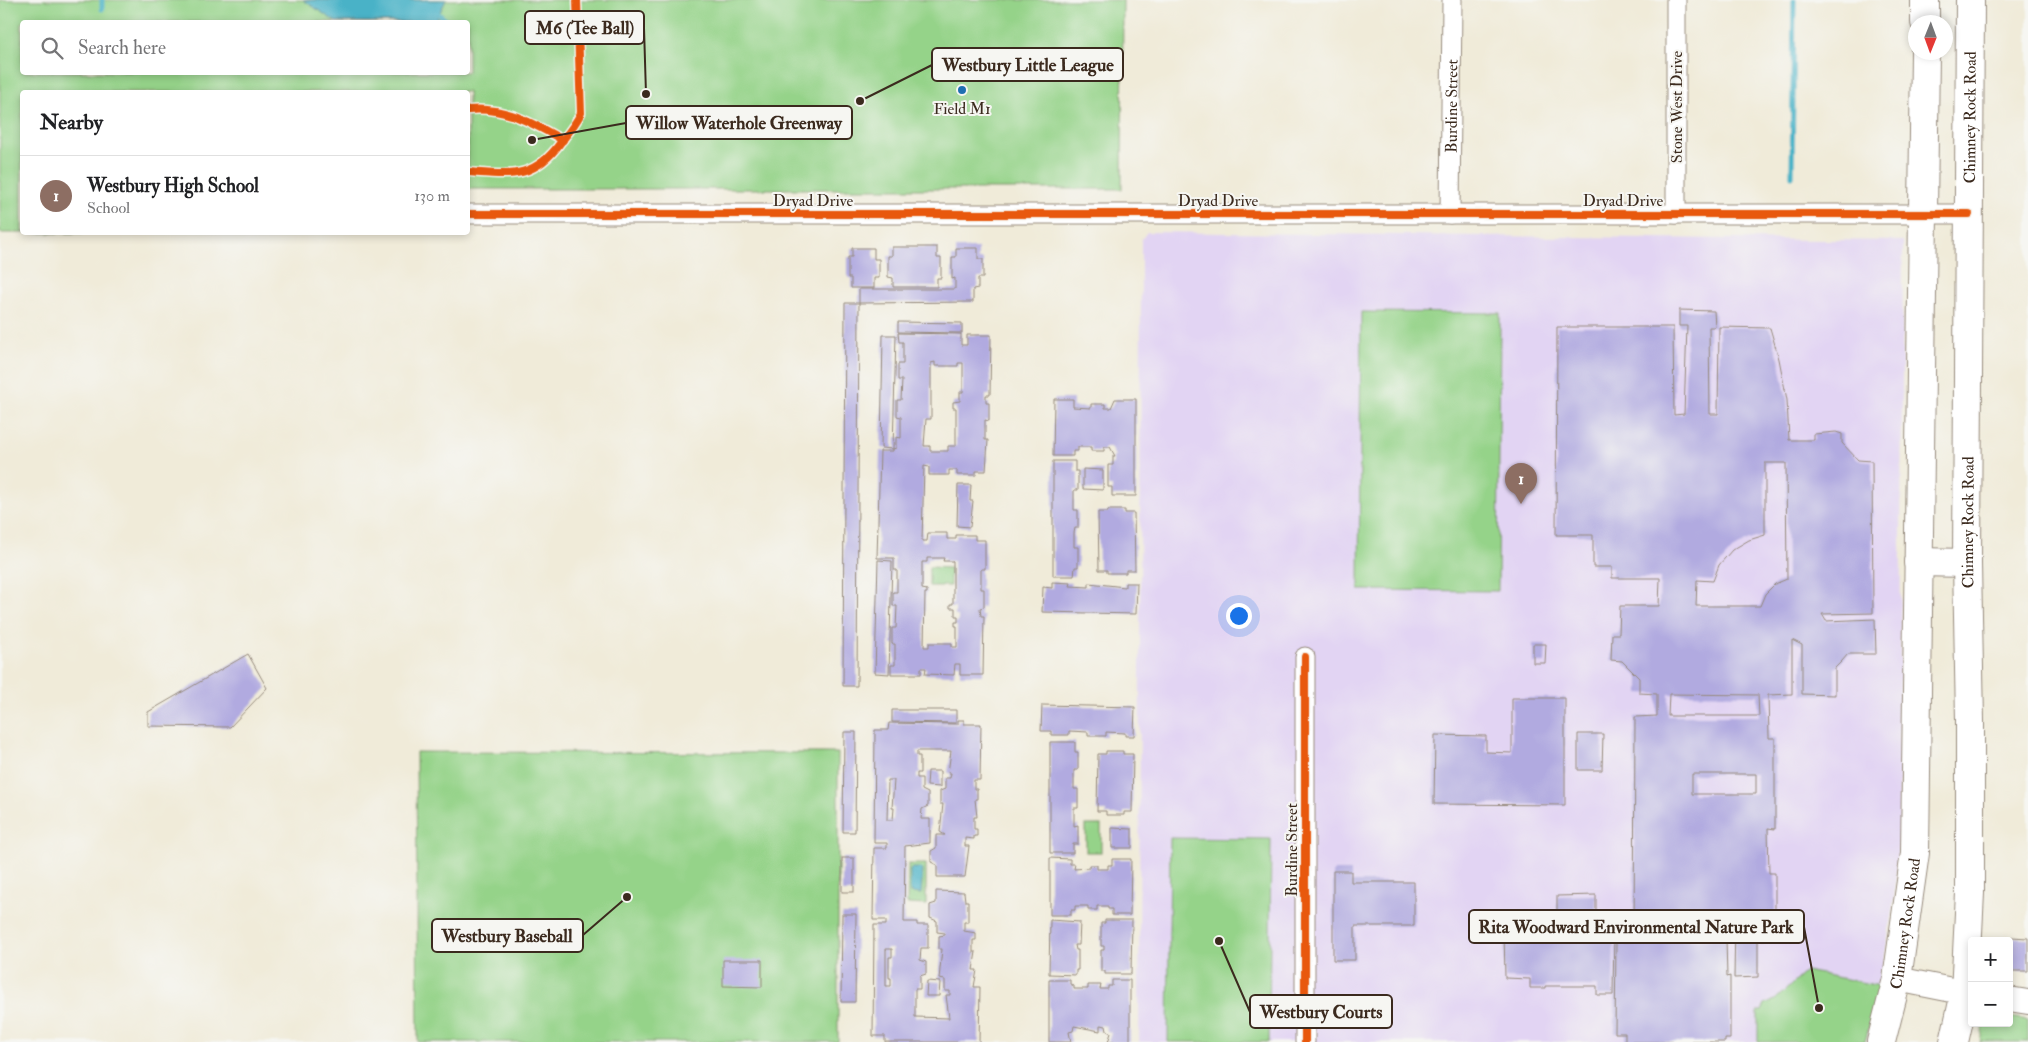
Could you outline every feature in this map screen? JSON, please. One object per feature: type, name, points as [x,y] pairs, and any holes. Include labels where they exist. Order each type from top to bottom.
[{"type":"main road","points":[[1925,0],[1925,15]]},
{"type":"main road","name":"Chimney Rock Road","points":[[1968,982],[1970,721],[1966,563],[1970,0]]},
{"type":"main road","name":"Chimney Rock Road","points":[[1881,1042],[1897,979],[1915,853],[1925,60]]},
{"type":"main road","points":[[1918,562],[1966,563]]},
{"type":"main road","name":"Chimney Rock Road","points":[[1954,1042],[1968,993]]},
{"type":"street","name":"Burdine Street","points":[[1450,214],[1452,0]]},
{"type":"street","name":"Stone West Drive","points":[[1676,0],[1676,214]]},
{"type":"street","name":"Dryad Drive","points":[[470,214],[1969,214]]},
{"type":"street","name":"Burdine Street","points":[[1305,657],[1305,1042]]},
{"type":"street","points":[[1897,979],[1968,993]]},
{"type":"street","points":[[2013,1000],[2028,1002]]},
{"type":"shaded area","points":[[1147,232],[1903,241],[1899,840],[1894,898],[1878,999],[1866,1042],[1139,1042],[1141,240]]},
{"type":"green space","points":[[0,0],[1123,0],[1122,189],[470,189],[470,90],[20,90],[20,233],[0,233]]},
{"type":"green space","points":[[1361,312],[1500,313],[1498,591],[1359,590]]},
{"type":"green space","points":[[929,567],[950,568],[950,586],[929,586]]},
{"type":"green space","points":[[416,752],[838,753],[838,1042],[418,1042]]},
{"type":"green space","points":[[1086,825],[1101,825],[1101,852],[1086,852]]},
{"type":"green space","points":[[1170,838],[1271,839],[1269,1042],[1168,1042]]},
{"type":"green space","points":[[908,864],[926,864],[926,905],[907,904]]},
{"type":"green space","points":[[1806,971],[1880,986],[1865,1042],[1758,1042],[1758,1011],[1762,1011],[1765,1005],[1775,1000]]},
{"type":"green space","points":[[2013,1018],[2028,1020],[2028,1042],[1980,1042],[1983,1027],[2013,1027]]},
{"type":"water","points":[[303,0],[446,0],[436,20],[333,20]]},
{"type":"water","points":[[912,868],[923,870],[921,894],[910,893],[910,870]]},
{"type":"building","points":[[892,247],[937,247],[937,258],[941,258],[941,278],[937,278],[937,287],[893,287],[893,278],[888,277],[888,256],[892,256]]},
{"type":"building","points":[[852,248],[874,248],[874,259],[879,259],[879,278],[874,278],[874,288],[851,288],[851,278],[848,278],[848,257],[852,257]]},
{"type":"building","points":[[956,248],[978,248],[978,259],[983,259],[983,278],[978,278],[978,288],[973,289],[973,302],[859,303],[859,289],[955,289],[955,278],[952,279],[952,257],[956,257]]},
{"type":"building","points":[[845,303],[859,303],[857,686],[843,686]]},
{"type":"building","points":[[1679,310],[1714,311],[1715,327],[1709,327],[1710,414],[1718,414],[1719,327],[1770,328],[1779,359],[1787,400],[1789,440],[1814,440],[1814,434],[1836,432],[1842,434],[1842,443],[1858,460],[1872,461],[1873,613],[1822,614],[1826,621],[1875,619],[1876,654],[1848,654],[1835,668],[1835,695],[1802,694],[1802,645],[1792,640],[1792,694],[1768,695],[1769,738],[1775,738],[1775,829],[1768,828],[1769,873],[1775,873],[1775,939],[1758,940],[1758,977],[1734,978],[1735,919],[1649,919],[1649,938],[1634,940],[1635,717],[1657,716],[1657,694],[1639,693],[1639,678],[1622,661],[1611,660],[1612,634],[1619,634],[1620,606],[1659,606],[1660,578],[1612,578],[1612,567],[1593,567],[1593,535],[1556,535],[1557,327],[1673,327],[1674,415],[1684,414],[1687,326],[1679,326]],"holes":[[[1765,463],[1786,463],[1787,579],[1775,584],[1765,594],[1760,606],[1696,606],[1697,580],[1713,581],[1719,565],[1732,550],[1749,540],[1765,535]],[[1669,694],[1758,695],[1759,716],[1668,716]],[[1692,774],[1756,774],[1756,794],[1692,794]]]},
{"type":"building","points":[[898,322],[962,323],[962,333],[898,332]]},
{"type":"building","points":[[898,333],[961,334],[961,345],[967,345],[967,335],[991,335],[990,395],[986,395],[986,403],[989,403],[989,421],[985,420],[985,440],[988,440],[986,471],[976,471],[976,475],[957,475],[957,470],[949,470],[949,475],[929,475],[929,467],[924,466],[922,541],[927,541],[928,533],[947,533],[947,539],[956,539],[956,535],[975,535],[975,540],[985,540],[985,569],[981,569],[981,589],[984,589],[984,607],[980,608],[981,616],[984,616],[983,675],[960,675],[960,664],[955,664],[954,675],[925,674],[926,668],[921,668],[921,674],[891,674],[891,665],[895,665],[895,644],[892,644],[892,628],[896,628],[897,606],[893,606],[893,592],[897,592],[897,570],[894,570],[894,558],[877,558],[880,451],[893,451],[896,448],[896,437],[901,438],[901,417],[897,416],[897,400],[901,400],[902,380],[898,380],[898,364],[903,364],[903,342],[899,342]],"holes":[[[935,362],[935,366],[958,366],[958,363],[963,363],[963,392],[960,392],[960,401],[953,402],[953,408],[956,408],[956,446],[948,446],[948,451],[930,451],[930,446],[924,446],[926,419],[931,419],[931,363]],[[927,558],[944,558],[943,561],[953,561],[953,604],[950,604],[950,608],[955,608],[955,616],[958,616],[958,622],[955,622],[955,626],[957,626],[957,647],[952,647],[952,643],[929,643],[929,647],[924,647],[925,593],[927,593],[927,590],[922,589],[922,562],[927,562]]]},
{"type":"building","points":[[883,335],[896,335],[893,449],[881,448]]},
{"type":"building","points":[[1054,399],[1073,399],[1073,407],[1091,408],[1091,404],[1105,404],[1105,408],[1111,408],[1115,399],[1136,399],[1136,496],[1112,496],[1112,487],[1108,487],[1108,465],[1113,465],[1113,456],[1115,456],[1110,447],[1104,447],[1104,451],[1091,451],[1091,447],[1078,447],[1078,451],[1073,451],[1073,456],[1053,456]]},
{"type":"building","points":[[1053,461],[1075,461],[1075,471],[1078,471],[1078,490],[1074,490],[1074,510],[1078,510],[1078,528],[1075,528],[1074,547],[1078,547],[1078,567],[1075,567],[1074,576],[1053,576]]},
{"type":"building","points":[[1083,469],[1103,470],[1103,490],[1083,489]]},
{"type":"building","points":[[958,485],[971,485],[970,501],[973,501],[970,527],[957,526]]},
{"type":"building","points":[[1108,510],[1125,510],[1125,513],[1134,513],[1135,570],[1126,570],[1126,573],[1107,573],[1107,570],[1099,570],[1098,512],[1108,512]]},
{"type":"building","points":[[878,560],[892,561],[889,674],[875,673]]},
{"type":"building","points":[[1052,582],[1071,583],[1070,586],[1089,587],[1089,583],[1125,587],[1125,583],[1137,583],[1136,614],[1042,612],[1043,587],[1052,588]]},
{"type":"building","points":[[1533,644],[1546,644],[1545,663],[1533,663]]},
{"type":"building","points":[[248,654],[267,688],[230,727],[148,726],[148,712]]},
{"type":"building","points":[[1512,698],[1565,698],[1565,805],[1434,804],[1435,735],[1486,736],[1486,752],[1512,753]]},
{"type":"building","points":[[1042,705],[1135,707],[1134,736],[1125,736],[1125,733],[1106,732],[1106,736],[1088,736],[1088,732],[1069,731],[1069,735],[1051,735],[1051,731],[1041,731]]},
{"type":"building","points":[[892,710],[956,710],[956,723],[892,722]]},
{"type":"building","points":[[958,720],[964,720],[964,724],[981,724],[980,780],[974,780],[974,789],[977,789],[977,799],[975,799],[977,817],[974,817],[974,829],[977,829],[977,836],[974,836],[974,839],[965,838],[965,846],[969,846],[965,877],[937,877],[937,865],[931,862],[931,851],[936,848],[936,835],[945,835],[940,832],[943,804],[940,804],[940,791],[945,789],[945,778],[950,778],[951,773],[948,773],[951,751],[917,751],[917,756],[920,756],[920,773],[917,773],[917,778],[922,778],[922,790],[928,793],[928,806],[922,809],[921,819],[930,819],[930,843],[905,846],[904,922],[917,922],[917,925],[928,925],[928,948],[921,948],[920,960],[926,962],[926,974],[920,976],[920,989],[915,989],[915,1017],[949,1018],[946,995],[950,995],[950,991],[945,991],[945,980],[939,979],[942,949],[939,949],[939,936],[945,935],[945,933],[937,932],[937,921],[930,918],[930,905],[936,903],[936,891],[964,892],[965,901],[968,901],[968,922],[964,922],[964,931],[976,933],[976,940],[973,940],[973,952],[976,952],[973,970],[977,970],[974,987],[980,987],[979,1042],[885,1042],[885,1036],[873,1036],[874,925],[886,925],[886,920],[873,920],[874,848],[887,848],[887,843],[874,843],[875,730],[888,730],[889,723],[958,724]],"holes":[[[888,780],[894,780],[893,820],[887,820]],[[886,949],[892,949],[892,957],[889,957],[891,986],[886,986]]]},
{"type":"building","points":[[844,732],[856,732],[855,832],[843,832]]},
{"type":"building","points":[[1578,734],[1603,734],[1602,770],[1578,770]]},
{"type":"building","points":[[1050,742],[1075,742],[1075,752],[1078,752],[1078,770],[1074,770],[1074,789],[1078,789],[1078,808],[1074,808],[1074,826],[1078,825],[1078,844],[1073,844],[1073,853],[1050,853]]},
{"type":"building","points":[[1106,751],[1123,751],[1123,754],[1133,754],[1132,812],[1124,812],[1124,815],[1106,815],[1106,811],[1097,811],[1098,754],[1106,754]]},
{"type":"building","points":[[928,771],[940,771],[940,787],[927,786]]},
{"type":"building","points":[[1112,828],[1132,829],[1132,848],[1112,848]]},
{"type":"building","points":[[842,858],[854,858],[854,892],[842,892]]},
{"type":"building","points":[[1050,858],[1070,859],[1070,864],[1075,864],[1074,869],[1089,868],[1089,865],[1097,865],[1097,869],[1108,869],[1108,865],[1112,865],[1112,859],[1131,859],[1130,915],[1112,915],[1112,909],[1108,909],[1108,906],[1097,906],[1097,910],[1088,910],[1088,906],[1075,906],[1075,910],[1071,910],[1071,915],[1050,915]]},
{"type":"building","points":[[1333,871],[1351,871],[1351,882],[1414,882],[1414,926],[1355,926],[1355,960],[1333,960]]},
{"type":"building","points":[[1596,895],[1596,922],[1614,922],[1614,917],[1631,917],[1631,931],[1614,931],[1613,995],[1597,995],[1597,986],[1545,986],[1545,988],[1530,988],[1530,979],[1505,978],[1504,929],[1530,930],[1530,917],[1557,917],[1557,896]]},
{"type":"building","points":[[842,914],[856,914],[855,1002],[841,1002]]},
{"type":"building","points":[[1050,920],[1080,922],[1079,945],[1075,945],[1076,950],[1078,950],[1078,970],[1076,970],[1076,975],[1049,974]]},
{"type":"building","points":[[1105,920],[1132,920],[1131,974],[1105,974],[1105,971],[1101,971],[1101,950],[1104,950],[1104,946],[1101,946],[1101,923],[1105,923]]},
{"type":"building","points":[[2013,937],[2028,938],[2028,971],[2013,971]]},
{"type":"building","points":[[1726,939],[1727,977],[1730,976],[1730,1039],[1725,1039],[1725,1042],[1625,1042],[1625,1033],[1615,1033],[1616,942]]},
{"type":"building","points":[[723,960],[762,960],[762,987],[723,986]]},
{"type":"building","points":[[1049,980],[1070,980],[1070,984],[1074,986],[1074,989],[1088,989],[1088,985],[1101,985],[1100,989],[1108,989],[1108,986],[1112,986],[1112,980],[1130,980],[1130,1042],[1108,1042],[1111,1033],[1107,1031],[1106,1026],[1100,1025],[1100,1031],[1074,1026],[1073,1031],[1069,1032],[1071,1042],[1049,1042]]},
{"type":"building","points":[[927,981],[940,982],[939,996],[926,996]]},
{"type":"waterway","points":[[102,0],[102,9]]},
{"type":"waterway","points":[[1792,176],[1794,0]]},
{"type":"waterway","points":[[435,11],[446,20]]},
{"type":"cycle path","points":[[470,172],[509,174],[531,169],[551,154],[569,132],[581,113],[577,0]]},
{"type":"cycle path","points":[[470,110],[481,109],[506,113],[529,122],[563,140]]},
{"type":"cycle path","points":[[470,214],[1969,214]]},
{"type":"cycle path","points":[[1305,657],[1305,1042]]},
{"type":"place","name":"Field M1","points":[[962,90]]},
{"type":"place","name":"M6 (Tee Ball)","points":[[646,94]]},
{"type":"place","name":"Westbury Little League","points":[[860,101]]},
{"type":"place","name":"Willow Waterhole Greenway","points":[[532,140]]},
{"type":"place","name":"Westbury High School","points":[[1521,504]]},
{"type":"place","name":"Westbury Baseball","points":[[627,897]]},
{"type":"place","name":"Westbury Courts","points":[[1219,941]]},
{"type":"place","name":"Rita Woodward Environmental Nature Park","points":[[1819,1008]]}]
